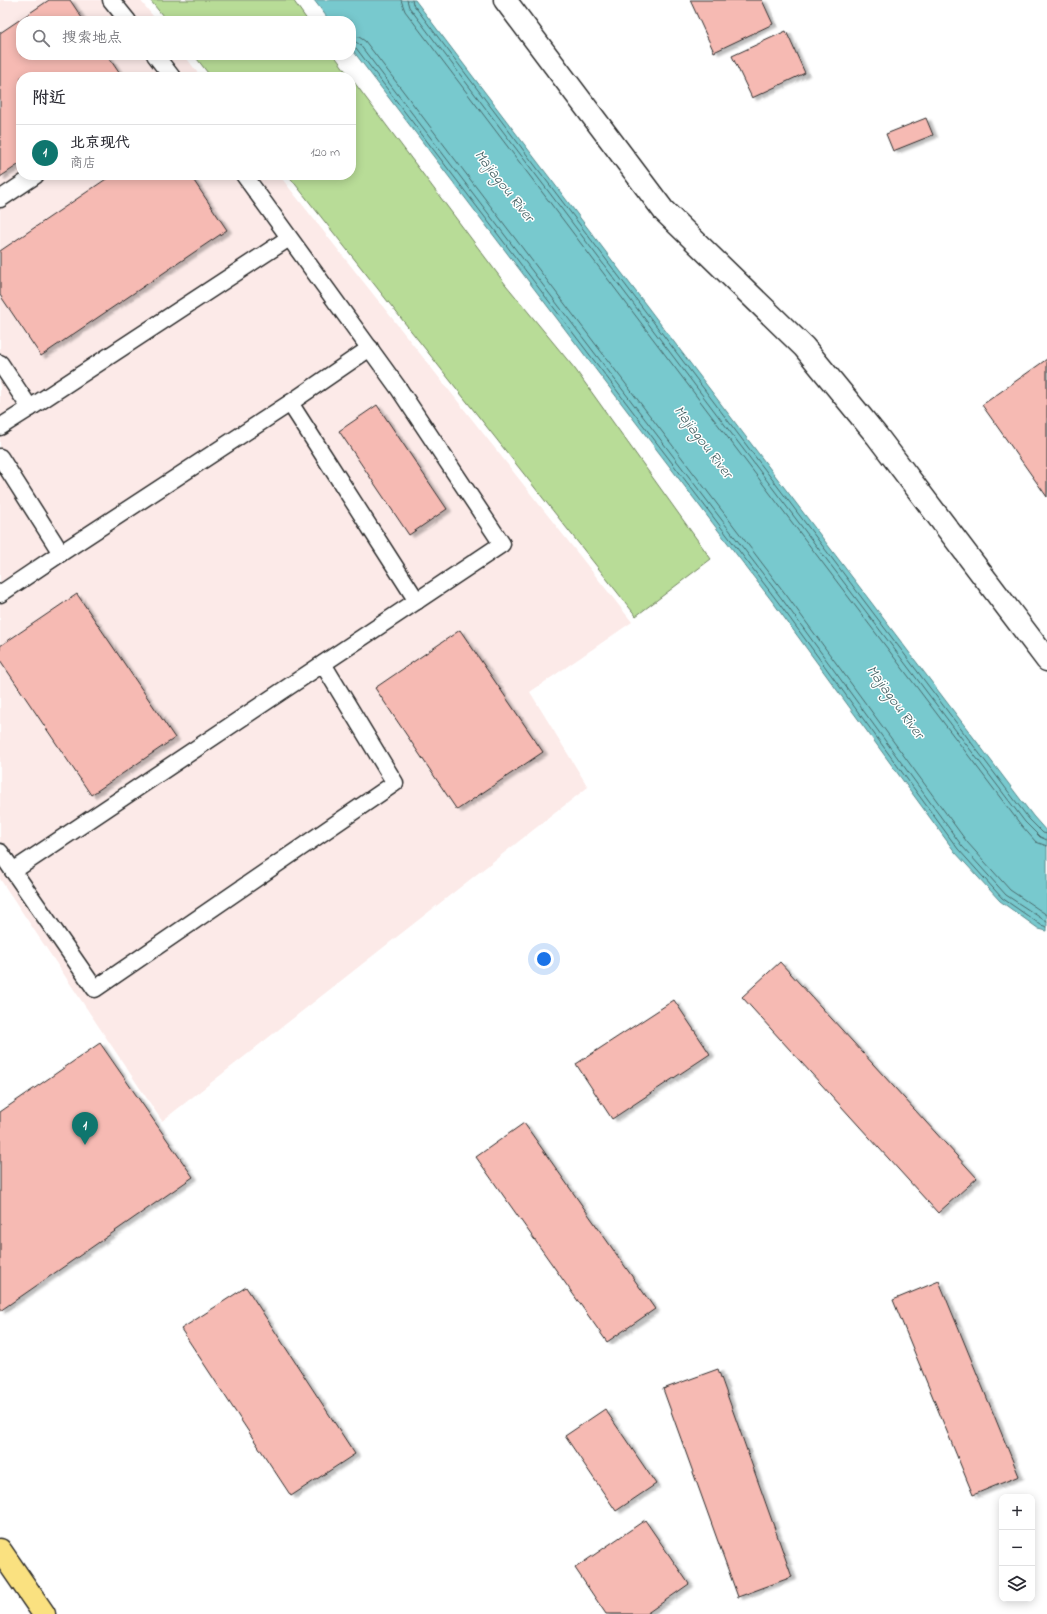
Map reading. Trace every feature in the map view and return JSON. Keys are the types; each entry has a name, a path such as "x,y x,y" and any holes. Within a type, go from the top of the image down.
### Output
{"main road":[{"path":"0,1550 44,1614"}],"street":[{"path":"505,0 664,211 804,347 877,436 1047,660"}],"lane":[{"path":"111,0 124,16"},
{"path":"159,60 168,72"},
{"path":"0,199 28,180"},
{"path":"13,871 502,544 399,389 248,180"},
{"path":"0,427 289,238"},
{"path":"0,594 61,552 290,404 370,348"},
{"path":"0,363 30,408"},
{"path":"290,404 417,601"},
{"path":"0,457 61,552"},
{"path":"0,852 95,989 395,783 323,664"}],"shaded area":[{"path":"0,0 140,0 153,16 16,16 16,60 188,60 197,72 16,72 16,180 283,180 632,622 530,692 588,787 162,1121 0,879"}],"green space":[{"path":"150,0 293,0 304,16 163,16"},
{"path":"198,60 338,60 346,72 207,72"},
{"path":"356,85 506,285 575,369 711,559 636,616 292,180 356,180"}],"water":[{"name":"Majiagou River","path":"314,0 415,0 1033,816 1047,832 1047,931 1039,929 1000,901 955,852 775,605 356,55 356,16 326,16"}],"building":[{"path":"49,0 70,0 81,16 25,16"},
{"path":"690,0 762,0 773,24 714,52"},
{"path":"16,22 16,60 110,60 119,72 16,72 16,166 0,177 0,33"},
{"path":"786,31 805,73 752,98 732,56"},
{"path":"926,118 933,135 893,151 886,134"},
{"path":"105,180 193,180 227,230 41,356 0,295 0,251"},
{"path":"1047,359 1047,497 982,405"},
{"path":"377,405 447,509 409,535 339,431"},
{"path":"77,594 175,738 91,795 0,660 0,646"},
{"path":"460,630 543,752 457,810 375,688"},
{"path":"780,962 977,1178 938,1213 742,997"},
{"path":"674,1000 710,1054 612,1119 576,1064"},
{"path":"100,1043 193,1177 0,1311 0,1112"},
{"path":"524,1123 655,1309 607,1342 476,1157"},
{"path":"939,1281 1019,1476 973,1495 893,1300"},
{"path":"246,1287 355,1454 291,1496 181,1329"},
{"path":"718,1369 792,1577 738,1597 663,1389"},
{"path":"605,1409 656,1484 616,1511 565,1436"},
{"path":"645,1520 689,1584 646,1614 606,1614 575,1568"}],"place":[{"name":"北京现代","path":"85,1145"}]}
